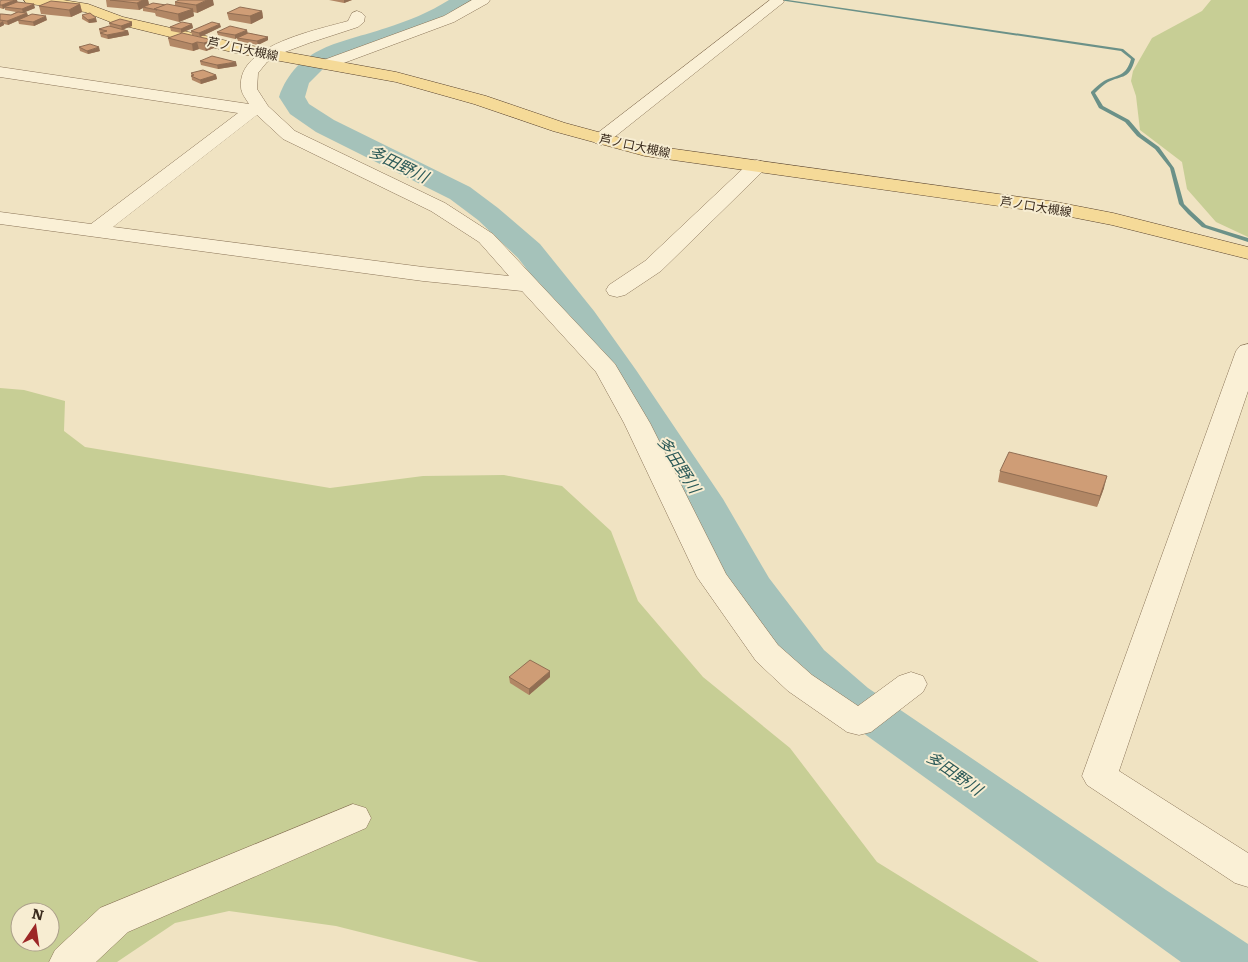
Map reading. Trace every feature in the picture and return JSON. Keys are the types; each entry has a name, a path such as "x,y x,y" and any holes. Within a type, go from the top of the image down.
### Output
{"main road":[{"name":"芦ノ口大槻線","path":"31,0 64,2 88,8 118,20 144,26 268,54 440,88 559,127 646,150 1056,208 1113,219 1248,252"}],"street":[{"path":"326,64 449,19 483,0"},
{"path":"601,139 777,2 764,0"},
{"path":"255,109 248,80 255,65 268,54 297,40 353,24 357,16"},
{"path":"0,72 255,109 289,135 438,207 486,238 606,368 637,423 712,577 767,652 800,683 858,722 910,684"},
{"path":"96,230 255,109"},
{"path":"617,290 653,266 757,166"},
{"path":"0,218 423,274 529,285"},
{"path":"1248,351 1239,408 1100,776 1248,872"},
{"path":"69,962 114,920 353,818"}],"green space":[{"path":"1211,0 1248,0 1248,237 1216,222 1187,189 1182,162 1140,130 1136,96 1131,81 1133,71 1152,38 1202,11"},
{"path":"0,388 24,390 65,401 64,431 85,447 330,488 423,476 504,475 562,486 611,531 638,601 703,677 790,748 877,862 1039,962 479,962 336,926 229,911 175,923 117,962 0,962"}],"building":[{"path":"2,0 15,0 0,5"},
{"path":"110,0 143,0 137,3"},
{"path":"179,0 207,0 196,5 175,2"},
{"path":"51,1 80,4 69,10 39,6"},
{"path":"17,2 34,4 22,9 4,7"},
{"path":"153,3 166,5 154,9 157,10 143,7"},
{"path":"167,4 193,9 178,14 154,9"},
{"path":"240,7 262,11 250,16 227,13"},
{"path":"18,12 27,13 7,21 0,20 0,14 11,15"},
{"path":"90,13 96,18 88,20 82,15"},
{"path":"32,14 46,16 33,22 18,20"},
{"path":"120,19 132,22 121,26 109,23"},
{"path":"182,22 192,24 181,29 170,27"},
{"path":"212,22 220,24 199,33 191,31"},
{"path":"109,26 128,31 107,35 100,33 107,31 99,29"},
{"path":"230,26 247,30 235,35 217,32"},
{"path":"182,33 213,40 192,44 168,38"},
{"path":"248,33 268,37 257,41 237,38"},
{"path":"90,44 99,47 87,51 79,47"},
{"path":"212,56 236,62 217,65 200,61"},
{"path":"203,70 216,75 200,80 191,76 194,75 191,73"},
{"path":"1009,452 1107,476 1100,496 1000,471"},
{"path":"530,660 550,671 529,689 509,677"}],"waterway":[{"name":"多田野川","path":"464,0 421,23 348,47 318,61 306,70 297,82 292,97 299,109 325,126 460,193 488,214 529,251 582,318 618,370 703,499 751,585 807,661 851,700 1146,907 1228,962"},
{"path":"781,0 1122,50 1133,59 1131,65 1127,73 1104,83 1093,93 1101,107 1127,121 1139,135 1157,148 1172,168 1182,204 1204,226 1248,240"}]}
